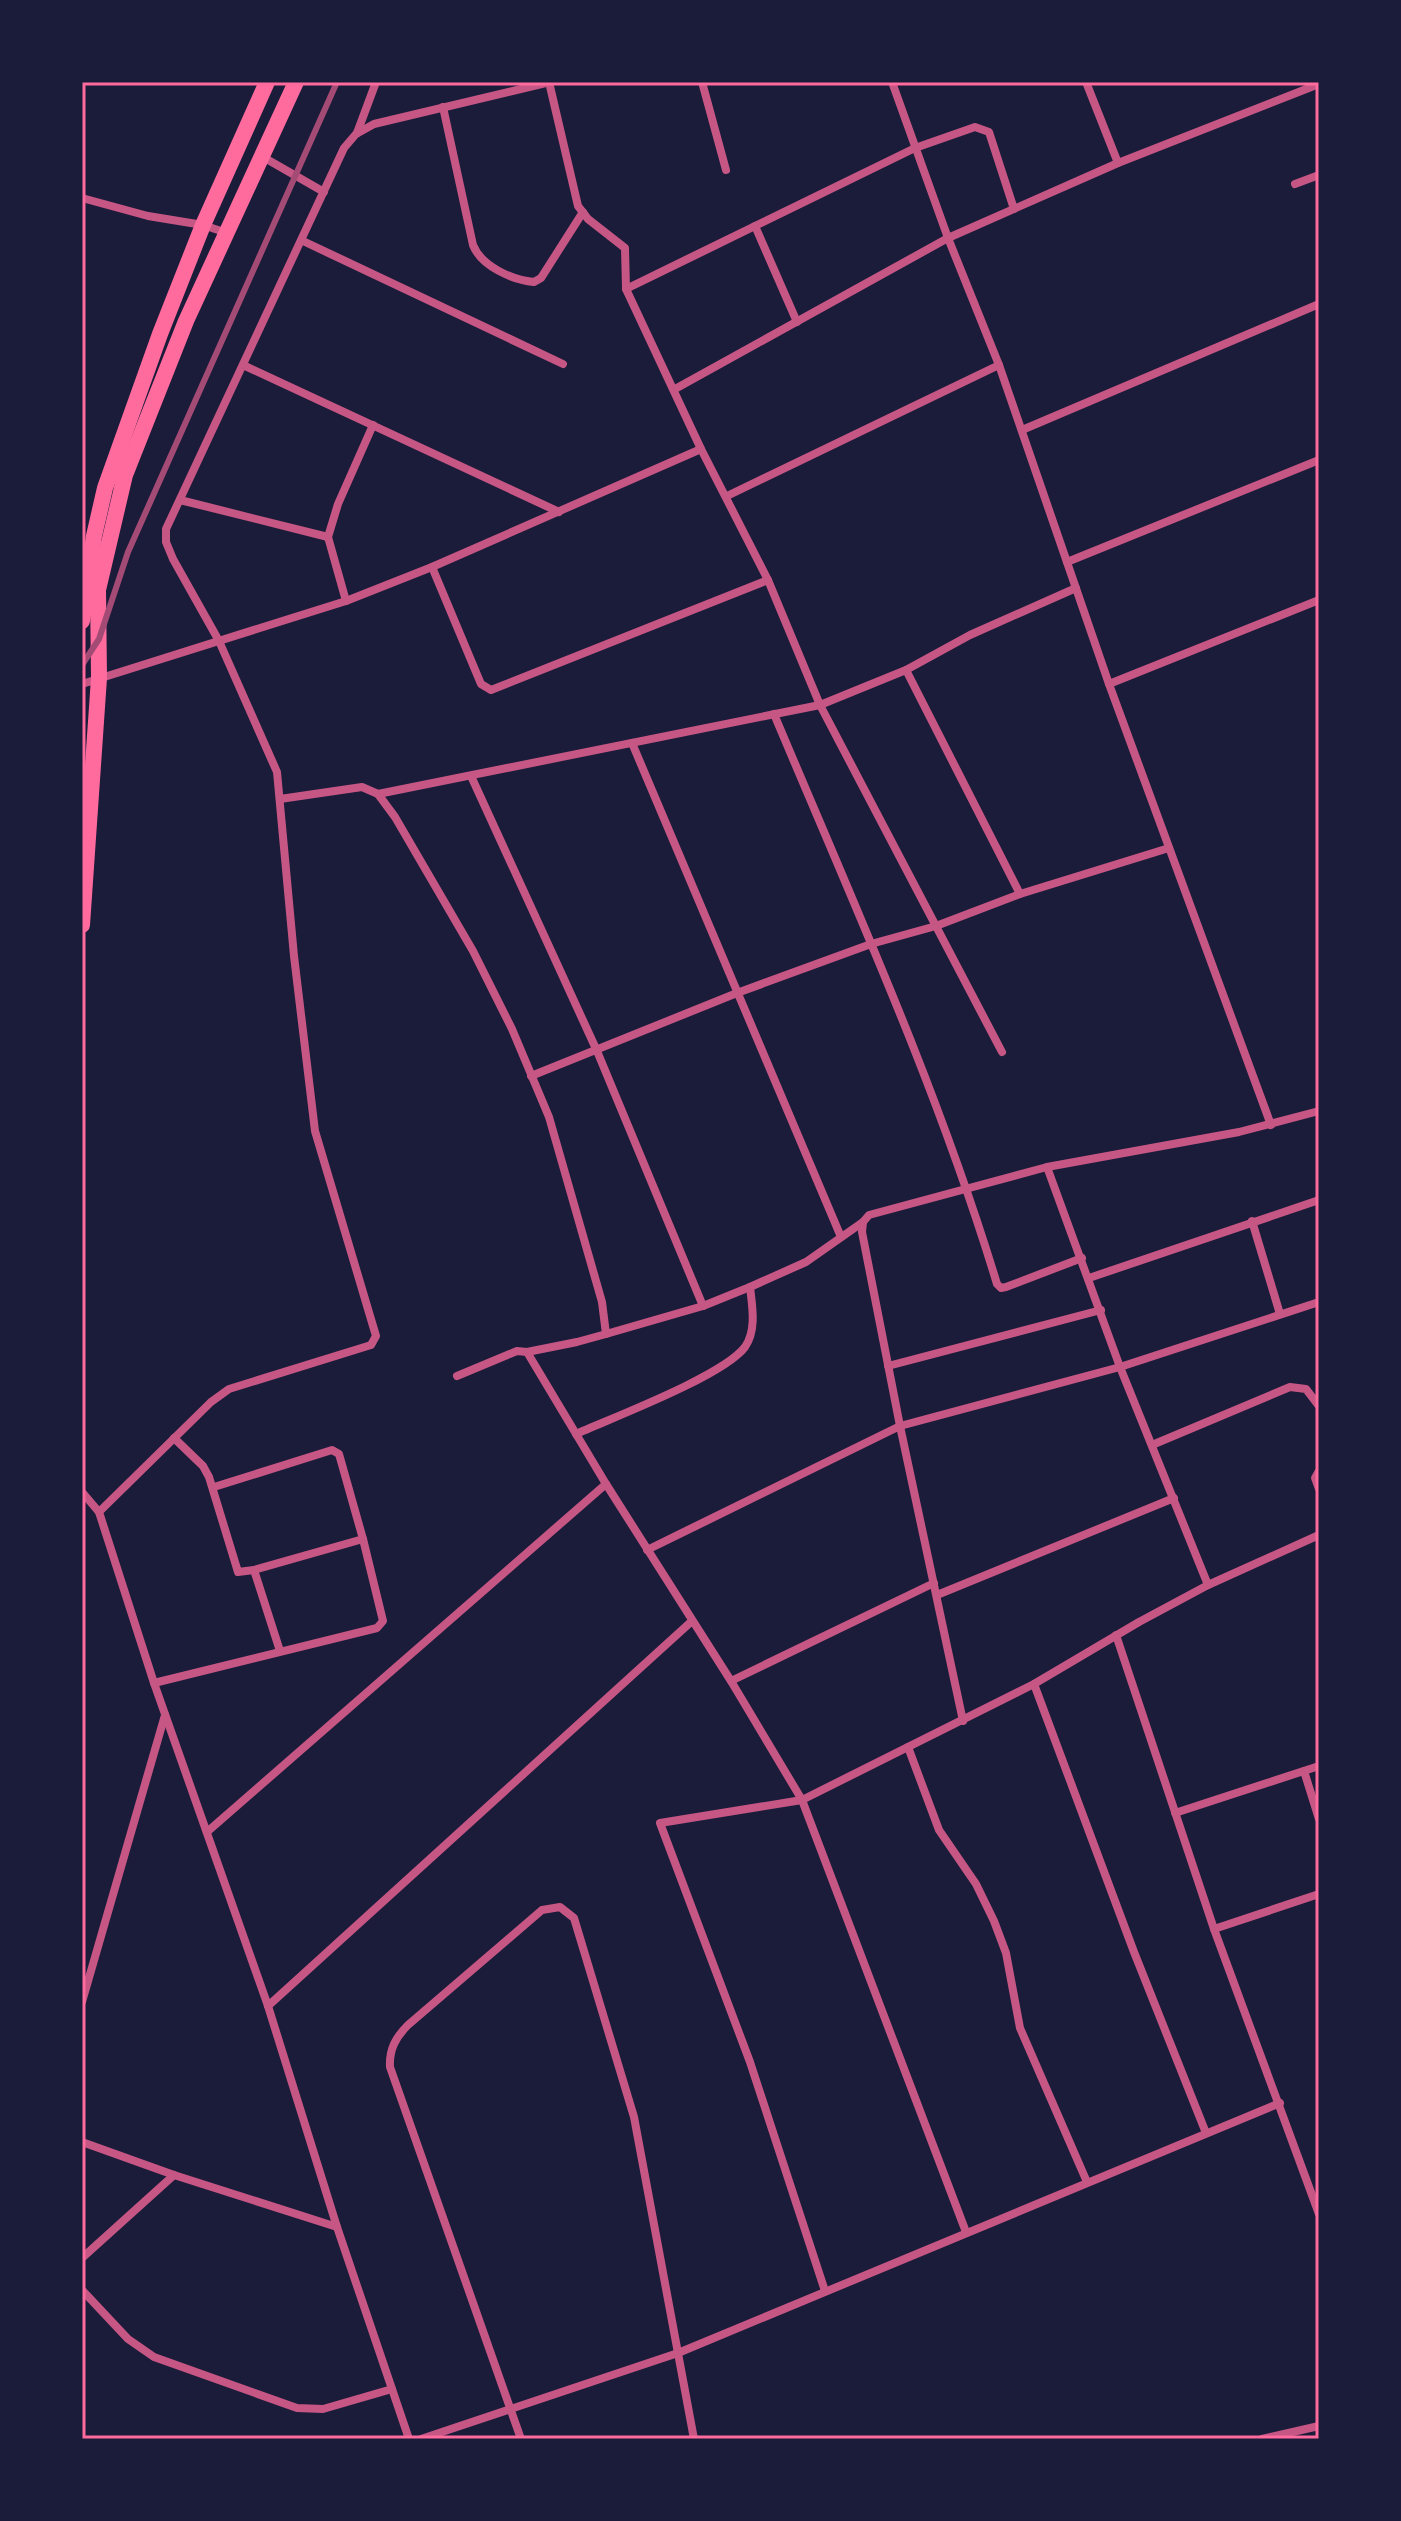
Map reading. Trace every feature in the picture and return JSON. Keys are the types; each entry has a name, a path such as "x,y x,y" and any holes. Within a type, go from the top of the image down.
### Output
{"highway":[{"path":"82,621 94,536 105,488 203,225 267,82"},
{"path":"82,925 99,678 98,590 125,475 186,321 296,82"}],"street":[{"path":"99,1512 211,1402 229,1389 371,1345 376,1339 315,1131 277,772 219,641 173,559 166,542 166,529 344,148 356,134 376,82"},
{"path":"356,134 374,124 550,82 578,206 625,248 626,289 701,449 768,580 820,705 1002,1052"},
{"path":"702,82 726,170"},
{"path":"892,82 948,238 999,365 1109,684 1271,1125"},
{"path":"1086,82 1118,163"},
{"path":"675,389 948,238 1118,163 1319,84"},
{"path":"443,107 473,245 477,255 486,263 534,282 541,278 583,212"},
{"path":"626,289 915,148 975,127 989,132 1014,209"},
{"path":"263,157 324,192"},
{"path":"1295,184 1319,175"},
{"path":"82,198 227,233"},
{"path":"755,226 797,322"},
{"path":"303,241 563,364"},
{"path":"1022,430 1319,304"},
{"path":"243,365 559,512"},
{"path":"727,496 999,365"},
{"path":"346,601 328,537 338,504 373,425"},
{"path":"82,684 346,601 432,567 701,449"},
{"path":"1067,562 1319,460"},
{"path":"180,500 328,537"},
{"path":"432,567 481,684 491,690 768,580"},
{"path":"378,794 820,705 906,670 970,635 1076,588"},
{"path":"1109,684 1319,600"},
{"path":"906,670 1020,894"},
{"path":"774,714 871,944 967,1187 997,1284 1001,1288 1082,1258"},
{"path":"632,743 841,1237"},
{"path":"471,776 597,1051 703,1306"},
{"path":"280,799 362,787 378,794 395,817 473,951 512,1029 549,1117 602,1302 606,1334"},
{"path":"531,1076 737,993 871,944 936,926 1020,894 1169,848"},
{"path":"457,1376 517,1351 527,1352 606,1334 703,1306 806,1262 869,1215 1047,1167 1271,1125 1319,1111"},
{"path":"1047,1167 1120,1367 1208,1585"},
{"path":"1089,1278 1319,1200"},
{"path":"1252,1221 1280,1314"},
{"path":"863,1222 862,1232 900,1426 963,1721"},
{"path":"576,1434 720,1368 746,1345 754,1318 750,1287"},
{"path":"647,1550 900,1426 1120,1367 1319,1302"},
{"path":"888,1366 1101,1310"},
{"path":"527,1352 802,1800 966,2232"},
{"path":"1152,1445 1290,1387 1306,1389 1319,1406"},
{"path":"174,1438 203,1466 214,1487 236,1571 254,1570 363,1539"},
{"path":"154,1683 373,1630 382,1624 363,1539 339,1454 332,1450 214,1487"},
{"path":"1319,1471 1315,1478 1319,1489"},
{"path":"207,1832 606,1484"},
{"path":"82,1492 99,1512 154,1683 268,2006 337,2227 409,2439"},
{"path":"937,1595 1174,1498"},
{"path":"825,2291 750,2062 660,1823 802,1800 1034,1684 1208,1585 1319,1535"},
{"path":"254,1570 280,1651"},
{"path":"731,1681 934,1583"},
{"path":"268,2006 692,1621"},
{"path":"1116,1635 1214,1929 1319,2214"},
{"path":"1034,1684 1134,1952 1206,2133"},
{"path":"82,2002 165,1715"},
{"path":"908,1747 939,1830 976,1884 1000,1936 1022,2034 1087,2182"},
{"path":"1175,1813 1319,1766"},
{"path":"1304,1771 1319,1819"},
{"path":"1214,1929 1319,1894"},
{"path":"521,2439 415,2140 390,2067 390,2057 395,2041 408,2025 542,1910 560,1907 574,1918 626,2085 694,2439"},
{"path":"421,2439 678,2353 1280,2103"},
{"path":"82,2142 337,2227"},
{"path":"82,2258 174,2175"},
{"path":"82,2290 128,2339 154,2357 297,2408 323,2409 392,2389"},
{"path":"1262,2439 1319,2426"}],"railway":[{"path":"82,665 99,639 128,552 337,82"}]}
